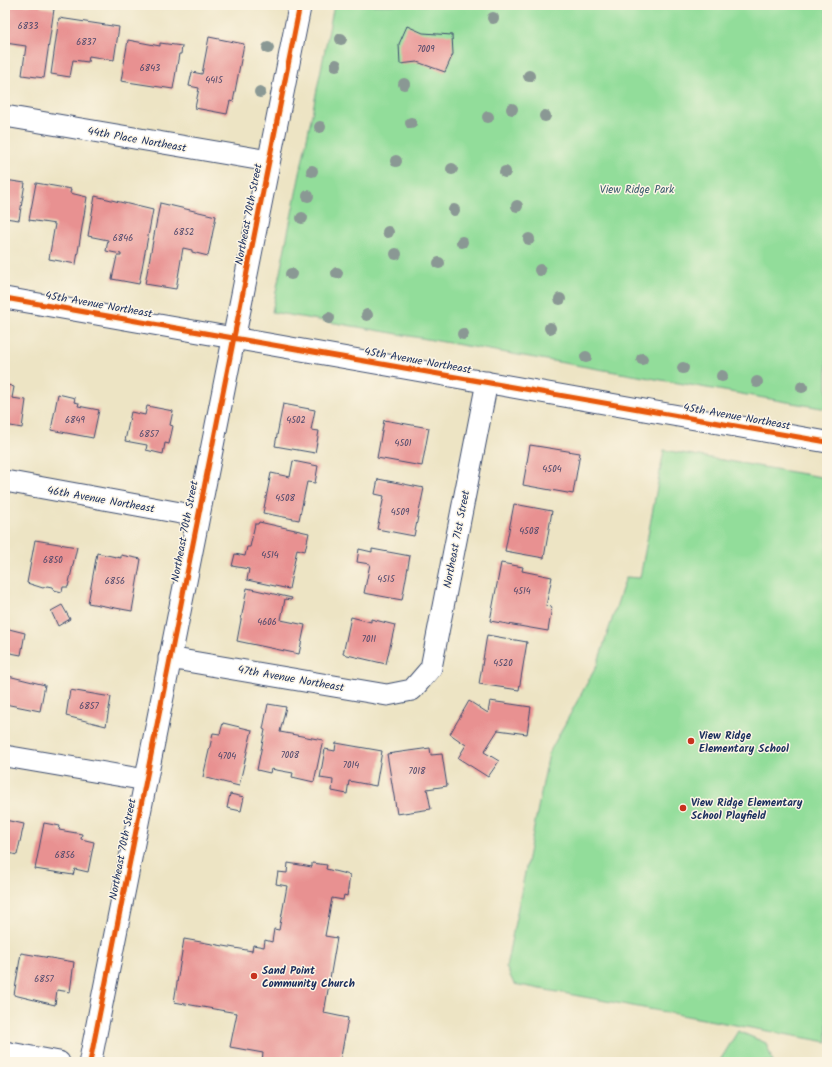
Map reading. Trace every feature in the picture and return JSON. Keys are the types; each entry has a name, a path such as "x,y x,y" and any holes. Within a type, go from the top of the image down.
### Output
{"street":[{"name":"Northeast 70th Street","path":"90,1062 197,516 300,5"},
{"name":"44th Place Northeast","path":"5,116 269,161"},
{"name":"45th Avenue Northeast","path":"5,298 827,442"},
{"name":"Northeast 71st Street","path":"412,690 431,668 486,382"},
{"name":"46th Avenue Northeast","path":"5,481 197,516"},
{"name":"47th Avenue Northeast","path":"169,658 387,695 412,690"},
{"path":"5,756 146,780"},
{"path":"5,1052 59,1062"}],"green space":[{"name":"View Ridge Park","path":"334,5 827,5 827,409 272,312"},
{"name":"View Ridge Elementary School Playfield","path":"664,450 827,478 827,1042 514,984 506,967 549,753 597,665 626,577 640,578"},
{"path":"738,1031 766,1043 773,1062 719,1062"}],"building":[{"path":"5,5 40,5 41,7 54,9 44,78 22,75 26,46 5,43"},
{"path":"59,18 119,27 114,60 89,56 88,62 73,60 70,77 51,74"},
{"path":"407,26 423,33 452,35 453,54 445,72 417,62 400,64 399,44"},
{"path":"209,37 244,44 233,102 230,101 227,114 195,108 199,88 189,86 192,72 202,74"},
{"path":"128,40 160,46 160,43 182,46 181,54 179,54 173,89 121,81"},
{"path":"5,180 25,183 19,220 5,218"},
{"path":"36,183 71,189 70,193 87,197 76,264 49,259 55,224 29,220"},
{"path":"95,196 153,210 139,284 112,279 117,256 121,256 121,254 106,251 108,240 88,236"},
{"path":"160,203 216,216 208,256 183,248 176,289 145,284"},
{"path":"5,384 14,387 12,398 26,400 22,428 5,425"},
{"path":"58,394 75,398 74,402 79,403 78,406 99,410 93,438 51,430"},
{"path":"283,404 315,410 311,430 319,431 315,453 275,446"},
{"path":"147,406 173,411 170,425 173,426 169,444 165,443 163,454 146,450 147,445 125,441 131,412 145,415"},
{"path":"384,420 429,428 422,466 377,458"},
{"path":"530,445 580,453 573,494 523,485"},
{"path":"293,461 318,466 315,483 307,482 299,520 263,513 271,473 290,477"},
{"path":"378,479 424,488 414,536 377,529 384,496 375,494"},
{"path":"514,504 552,511 544,558 505,551"},
{"path":"259,522 309,533 305,551 297,549 289,589 247,580 249,569 232,566 235,554 245,556 247,547 250,547 255,524 258,524"},
{"path":"35,540 77,547 68,587 63,587 62,592 54,590 52,587 47,586 43,588 27,583"},
{"path":"359,549 372,552 372,549 410,556 402,600 364,593 370,564 357,562"},
{"path":"97,553 121,558 121,555 141,559 132,611 88,603"},
{"path":"501,563 523,567 522,571 552,577 546,606 552,607 548,631 490,621"},
{"path":"247,588 292,598 291,600 285,599 281,620 305,625 299,654 237,641"},
{"path":"62,605 70,619 58,626 51,611"},
{"path":"351,617 371,622 371,619 395,625 386,664 343,654"},
{"path":"5,628 25,633 21,655 5,652"},
{"path":"487,635 527,642 519,690 479,684"},
{"path":"8,676 45,685 40,711 5,704 5,685"},
{"path":"70,690 111,697 106,726 66,716"},
{"path":"469,701 488,713 490,701 531,707 527,734 498,730 484,752 499,761 488,777 458,758 466,745 450,734"},
{"path":"268,704 286,707 280,732 323,740 314,782 292,777 293,773 271,769 270,773 257,770 265,730 263,729"},
{"path":"223,723 252,730 239,786 203,777 213,733 220,734"},
{"path":"336,743 382,751 376,786 349,781 347,794 332,791 333,780 320,778 325,749 335,751"},
{"path":"430,748 431,755 442,754 447,786 427,789 431,809 397,814 387,754"},
{"path":"230,794 244,797 241,811 227,808"},
{"path":"5,820 24,824 17,855 5,852"},
{"path":"44,823 60,826 59,830 82,834 81,839 94,842 88,872 75,869 73,875 35,869"},
{"name":"Sand Point Community Church","path":"288,863 312,867 312,863 327,865 326,869 350,875 347,896 344,895 343,900 332,898 325,936 337,938 324,1013 348,1018 340,1062 262,1062 263,1053 230,1047 237,1013 174,1002 184,939 252,951 253,945 264,947 265,940 272,942 274,929 279,930 287,886 276,884 278,872 287,873"},
{"path":"21,953 74,962 70,992 57,990 55,1005 14,995"}],"cycle path":[{"path":"90,1062 300,5"},
{"path":"5,298 827,442"}],"place":[{"name":"View Ridge Elementary School","path":"691,741"},
{"name":"View Ridge Elementary School Playfield","path":"683,808"},
{"name":"Sand Point Community Church","path":"254,976"}]}
